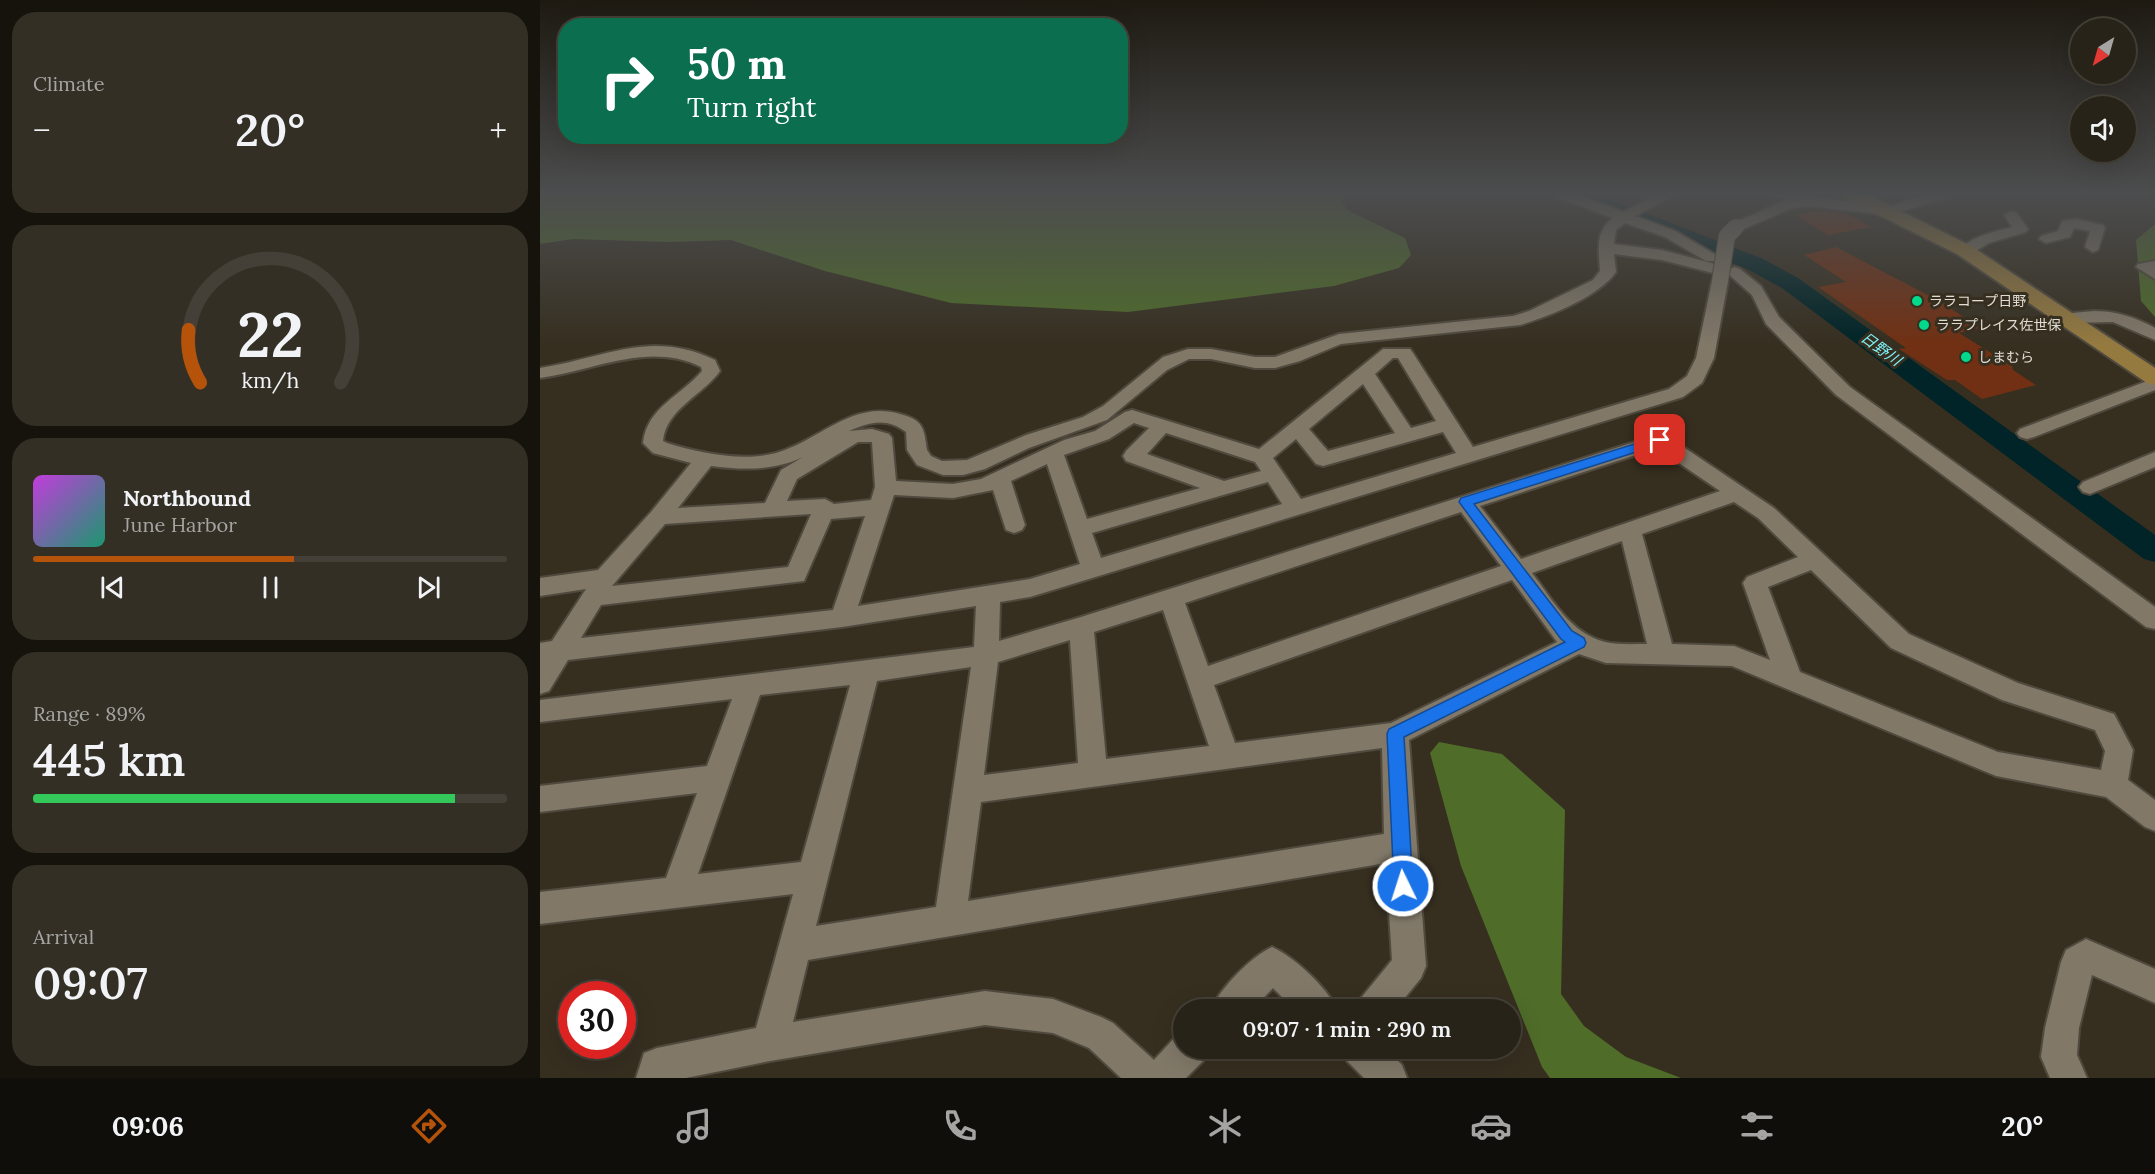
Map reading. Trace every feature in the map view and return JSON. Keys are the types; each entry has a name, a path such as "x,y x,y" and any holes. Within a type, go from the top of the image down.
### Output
{"main road":[{"path":"1955,245 2155,378"}],"street":[{"path":"1686,245 1722,270 1754,288 1762,298 1764,308 1772,320 1843,391 1996,506 2155,620"},
{"path":"550,652 842,618 988,597 1030,588 1676,393 1695,379 1705,358 1726,245"},
{"path":"1966,251 1975,245"},
{"path":"2053,245 2062,254"},
{"path":"540,373 569,370 651,349 674,349 697,356 709,364 711,371 706,379 665,414 655,426 653,443 660,448 729,461 774,462 792,455 846,425 878,416 893,417 913,428 917,435 916,449 922,458 932,465 948,469 964,468 1023,443 1088,422 1108,412 1166,363 1179,356 1200,352 1223,354 1265,363 1284,361 1318,344 1338,339 1482,326 1535,315 1599,283 1608,272 1606,248 1662,255 1722,270"},
{"path":"2155,266 2144,267 2155,274"},
{"path":"2067,318 2108,315 2129,320 2155,334"},
{"path":"1080,529 1222,489 1267,465 1298,428 1389,354 1404,353 1468,456"},
{"path":"1365,373 1406,435"},
{"path":"2027,433 2155,384"},
{"path":"823,512 883,497 953,491 986,485 1071,444 1102,435 1132,416 1267,465 1296,508"},
{"path":"1298,428 1323,459 1448,424"},
{"path":"1162,426 1133,456 1222,489"},
{"path":"773,510 788,474 854,436 872,435 882,438 883,497 842,618"},
{"path":"540,711 866,672 986,655 1081,627 1660,440 1766,513 1900,641 2011,692 2104,722 2119,750 2113,785"},
{"path":"1053,452 1094,569"},
{"path":"540,683 550,652 599,588 706,458"},
{"path":"2090,487 2155,459"},
{"path":"1000,478 1007,521"},
{"path":"1201,679 1514,569 1737,494"},
{"path":"1465,502 1566,635 1578,643 1606,653 1734,656 1996,764 2113,785 2155,817"},
{"path":"540,587 599,588 796,575 825,506 659,517"},
{"path":"1630,530 1662,655"},
{"path":"1790,679 1755,583 1815,559"},
{"path":"950,920 986,655 988,597"},
{"path":"1171,598 1226,756"},
{"path":"1081,627 1093,775"},
{"path":"969,790 1395,734 1578,643"},
{"path":"770,1043 866,672"},
{"path":"676,892 750,686"},
{"path":"1382,999 1409,966 1395,734"},
{"path":"540,799 717,777"},
{"path":"795,946 1400,846"},
{"path":"540,908 813,876"},
{"path":"2069,1078 2059,1057 2062,1028 2078,962 2086,956 2155,986"},
{"path":"1239,999 1272,964 1309,999"},
{"path":"654,1078 657,1066 770,1043 985,1008 1053,1016 1101,1035 1148,1078"},
{"path":"1161,1078 1179,1059"},
{"path":"1371,1059 1389,1078"}],"green space":[{"path":"747,245 1408,245 1411,255 1399,268 1334,286 1128,312 951,303 825,271"},
{"path":"2136,245 2155,245 2155,317 2141,301"},
{"path":"1439,742 1502,754 1565,810 1561,994 1584,1026 1626,1057 1681,1078 1550,1078 1542,1067 1521,1015 1521,999 1515,999 1461,866 1430,753"}],"building":[{"name":"ララプレイス佐世保","path":"1836,247 1941,302 1980,328 1959,333 2012,366 2013,370 2036,385 1982,399 1955,380 1947,380 1899,349 1906,348 1818,287 1846,282 1804,255"}],"waterway":[{"name":"日野川","path":"1708,245 1755,264 1790,283 2155,551"}],"place":[{"name":"ララコープ日野","path":"1917,301"},
{"name":"ララプレイス佐世保","path":"1924,325"},
{"name":"しまむら","path":"1966,357"}],"route":[{"path":"1403,886 1395,734 1578,643 1566,635 1465,502 1660,440"}]}
